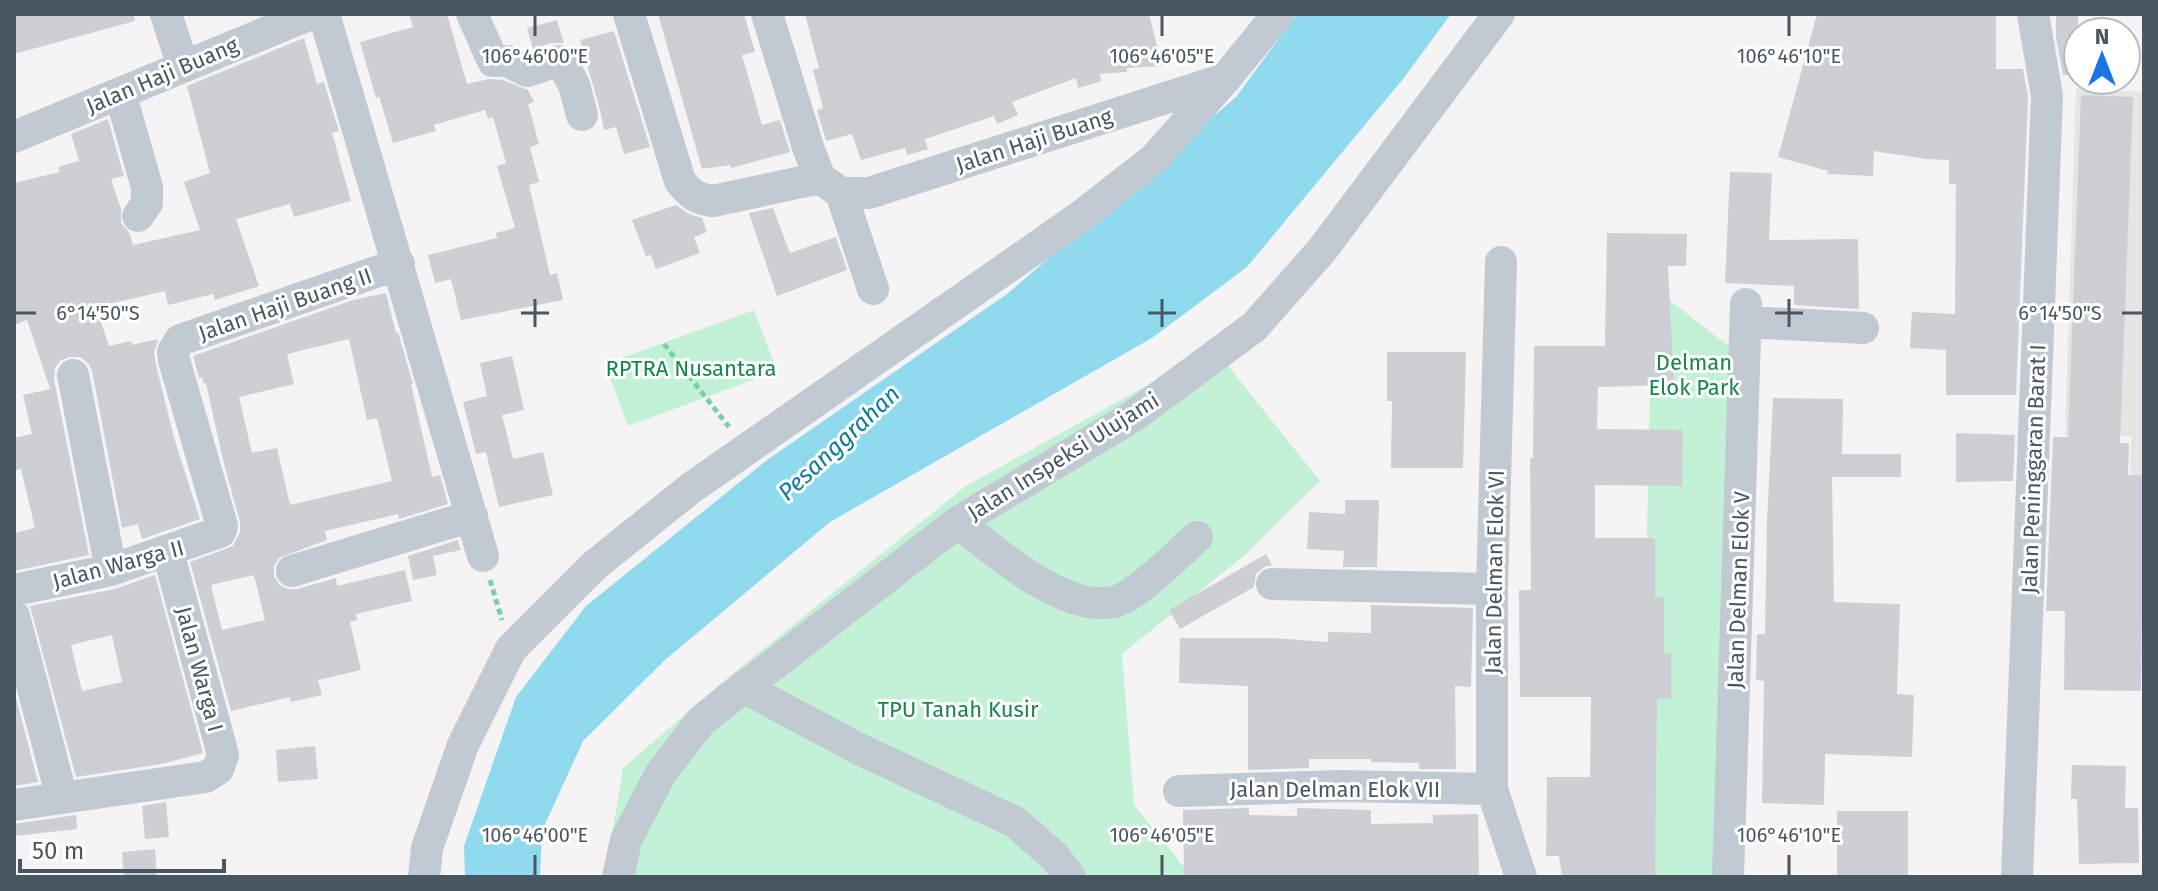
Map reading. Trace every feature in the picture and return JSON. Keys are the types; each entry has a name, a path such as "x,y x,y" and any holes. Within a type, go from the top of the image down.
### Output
{"street":[{"path":"166,14 183,66"},
{"name":"Jalan Haji Buang","path":"14,137 311,14"},
{"name":"Jalan Haji Buang II","path":"324,14 483,556"},
{"path":"472,14 493,61 507,61 527,71 562,62 574,85 582,115"},
{"name":"Jalan Haji Buang","path":"629,14 680,181 697,199 713,201 830,186 869,193 1225,79"},
{"path":"767,14 809,150 830,186 873,289"},
{"path":"424,877 427,848 463,745 511,649 595,565 691,488 1077,219 1154,159 1278,14"},
{"name":"Jalan Inspeksi Ulujami","path":"618,877 626,840 661,773 702,720 958,522 1132,417 1254,327 1322,250 1499,14"},
{"name":"Jalan Peninggaran Barat I","path":"2017,877 2047,96 2033,14"},
{"path":"120,93 147,187 147,203 138,216"},
{"name":"Jalan Delman Elok VI","path":"1501,262 1492,589 1492,789 1521,877"},
{"name":"Jalan Haji Buang II","path":"220,532 222,526 174,360 176,345 180,340 399,264"},
{"name":"Jalan Delman Elok V","path":"1728,877 1746,313 1863,328"},
{"path":"73,375 111,570"},
{"path":"292,571 472,516"},
{"path":"958,522 1007,563 1078,601 1095,603 1115,602 1133,592 1197,537"},
{"name":"Jalan Warga II","path":"14,590 111,570 220,532"},
{"name":"Jalan Warga I","path":"14,805 206,777 218,769 223,755 168,552"},
{"path":"1272,584 1492,589"},
{"path":"14,616 62,798"},
{"path":"743,687 859,749 1015,822 1055,857 1070,877"},
{"name":"Jalan Delman Elok VII","path":"1179,791 1341,786 1492,789"}],"path":[{"path":"664,344 725,422"},
{"path":"483,556 511,649"}],"shaded area":[{"path":"2144,92 2144,522 2130,522 2131,436 2065,435 2076,96 2142,96"}],"green space":[{"name":"Delman Elok Park","path":"1652,287 1738,353 1725,877 1640,877"},
{"name":"RPTRA Nusantara","path":"754,310 777,371 628,426 605,364"},
{"name":"TPU Tanah Kusir","path":"1214,348 1320,481 1246,554 1122,654 1134,805 1192,877 605,877 623,768 726,679 966,486"}],"water":[{"name":"Pesanggrahan","path":"1297,14 1451,14 1403,79 1247,267 1152,338 830,522 665,660 583,741 542,831 540,877 465,877 464,846 516,697 586,606 767,460 1007,294 1236,97"}],"building":[{"path":"14,14 134,14 135,21 14,54"},
{"path":"409,14 447,14 467,84 489,79 503,80 528,90 534,102 528,104 539,144 530,147 539,182 529,185 550,275 557,273 563,300 461,320 451,279 435,283 428,255 497,238 496,233 515,228 497,166 506,163 493,117 488,119 485,110 434,125 436,131 393,143 360,42 413,27"},
{"path":"658,14 744,14 755,52 742,55 762,125 780,120 790,152 731,168 730,165 702,169"},
{"path":"805,14 1149,14 1162,66 1127,68 1127,72 1099,74 1102,81 1078,88 1076,78 1012,102 1018,115 997,124 994,116 925,139 928,149 907,155 905,148 861,160 852,134 826,141 817,110 823,108 813,70 819,68"},
{"path":"1817,14 1996,14 1996,69 2023,69 2028,97 2016,395 1946,395 1946,350 1910,348 1912,312 1955,314 1956,184 1949,184 1949,160 1874,151 1873,176 1827,174 1828,171 1778,157"},
{"path":"2056,14 2078,14 2062,16 2062,70 2056,38"},
{"path":"557,20 564,43 551,43 533,49 527,28"},
{"path":"614,31 650,147 624,154 616,127 604,130 580,40"},
{"path":"304,38 317,84 324,82 339,131 332,133 351,201 294,217 290,204 236,219 259,286 215,300 213,294 168,305 165,291 96,307 109,346 158,339 154,353 156,365 175,441 200,519 142,539 138,524 122,528 92,371 80,357 69,357 60,361 55,368 54,379 89,555 14,571 14,533 35,528 21,469 14,471 14,438 32,434 23,395 50,389 27,320 14,325 14,183 60,172 58,167 79,161 71,134 108,119 124,176 111,179 121,209 121,223 129,232 133,245 200,230 184,182 210,173 187,86"},
{"path":"2081,96 2133,97 2120,443 2129,443 2128,475 2144,475 2141,691 2064,690 2065,611 2046,611 2053,437 2068,437"},
{"path":"1730,172 1772,173 1769,240 1858,239 1859,309 1794,305 1794,286 1725,283"},
{"path":"676,205 702,218 707,232 694,237 700,253 656,269 651,255 646,256 632,220"},
{"path":"773,208 790,253 836,237 847,270 777,296 749,213"},
{"path":"1607,233 1687,234 1686,266 1668,266 1674,385 1598,387 1597,429 1683,430 1682,486 1595,485 1595,538 1655,538 1655,597 1664,597 1664,653 1671,653 1671,699 1657,699 1655,877 1562,877 1559,856 1546,856 1547,777 1590,777 1591,697 1520,697 1519,590 1531,590 1530,458 1533,458 1534,346 1605,346"},
{"path":"386,293 413,384 432,477 440,475 448,504 399,519 398,514 325,531 327,540 279,558 274,566 274,576 287,589 336,578 337,586 405,570 412,601 356,614 357,620 350,622 361,670 318,680 322,695 291,702 290,697 231,711 190,562 233,546 240,532 240,522 206,383 202,377 199,378 193,356 353,300","holes":["349,339 367,420 377,418 392,481 290,505 277,448 252,453 239,397 294,384 287,354","254,575 265,620 222,630 211,585"]},
{"path":"1387,352 1466,352 1463,468 1391,468 1392,401 1387,401"},
{"path":"512,356 524,410 502,415 513,459 543,452 553,495 499,507 486,452 476,454 463,402 487,396 480,363"},
{"path":"1773,398 1843,399 1842,454 1901,454 1901,477 1832,477 1834,602 1900,604 1897,694 1914,695 1912,757 1825,754 1824,805 1762,803 1764,681 1756,680 1757,634 1765,634"},
{"path":"1956,433 2015,435 2013,481 1956,482"},
{"path":"1345,500 1379,500 1377,567 1343,567 1344,551 1307,549 1309,512 1345,514"},
{"path":"458,540 461,550 433,556 437,575 413,580 408,556"},
{"path":"1266,554 1272,565 1256,574 1254,587 1180,629 1169,610"},
{"path":"155,575 203,753 162,764 76,777 30,606 115,589","holes":["112,635 122,682 82,691 71,645"]},
{"path":"1371,605 1473,608 1471,687 1455,686 1456,769 1419,769 1419,763 1371,762 1371,759 1309,759 1309,768 1248,770 1248,686 1179,683 1180,638 1272,638 1328,642 1328,632 1371,633"},
{"path":"14,690 38,782 14,786"},
{"path":"315,746 318,779 278,782 276,750"},
{"path":"2072,765 2126,766 2125,808 2138,808 2139,863 2079,864 2077,799 2071,799"},
{"path":"166,802 169,837 145,839 142,806"},
{"path":"1249,808 1249,815 1297,816 1297,808 1371,810 1371,824 1433,823 1433,815 1478,814 1479,877 1184,875 1183,810"},
{"path":"1837,811 1908,811 1908,877 1837,877"},
{"path":"76,815 77,829 14,836 14,824"},
{"path":"155,849 157,877 124,877 122,852"}]}
